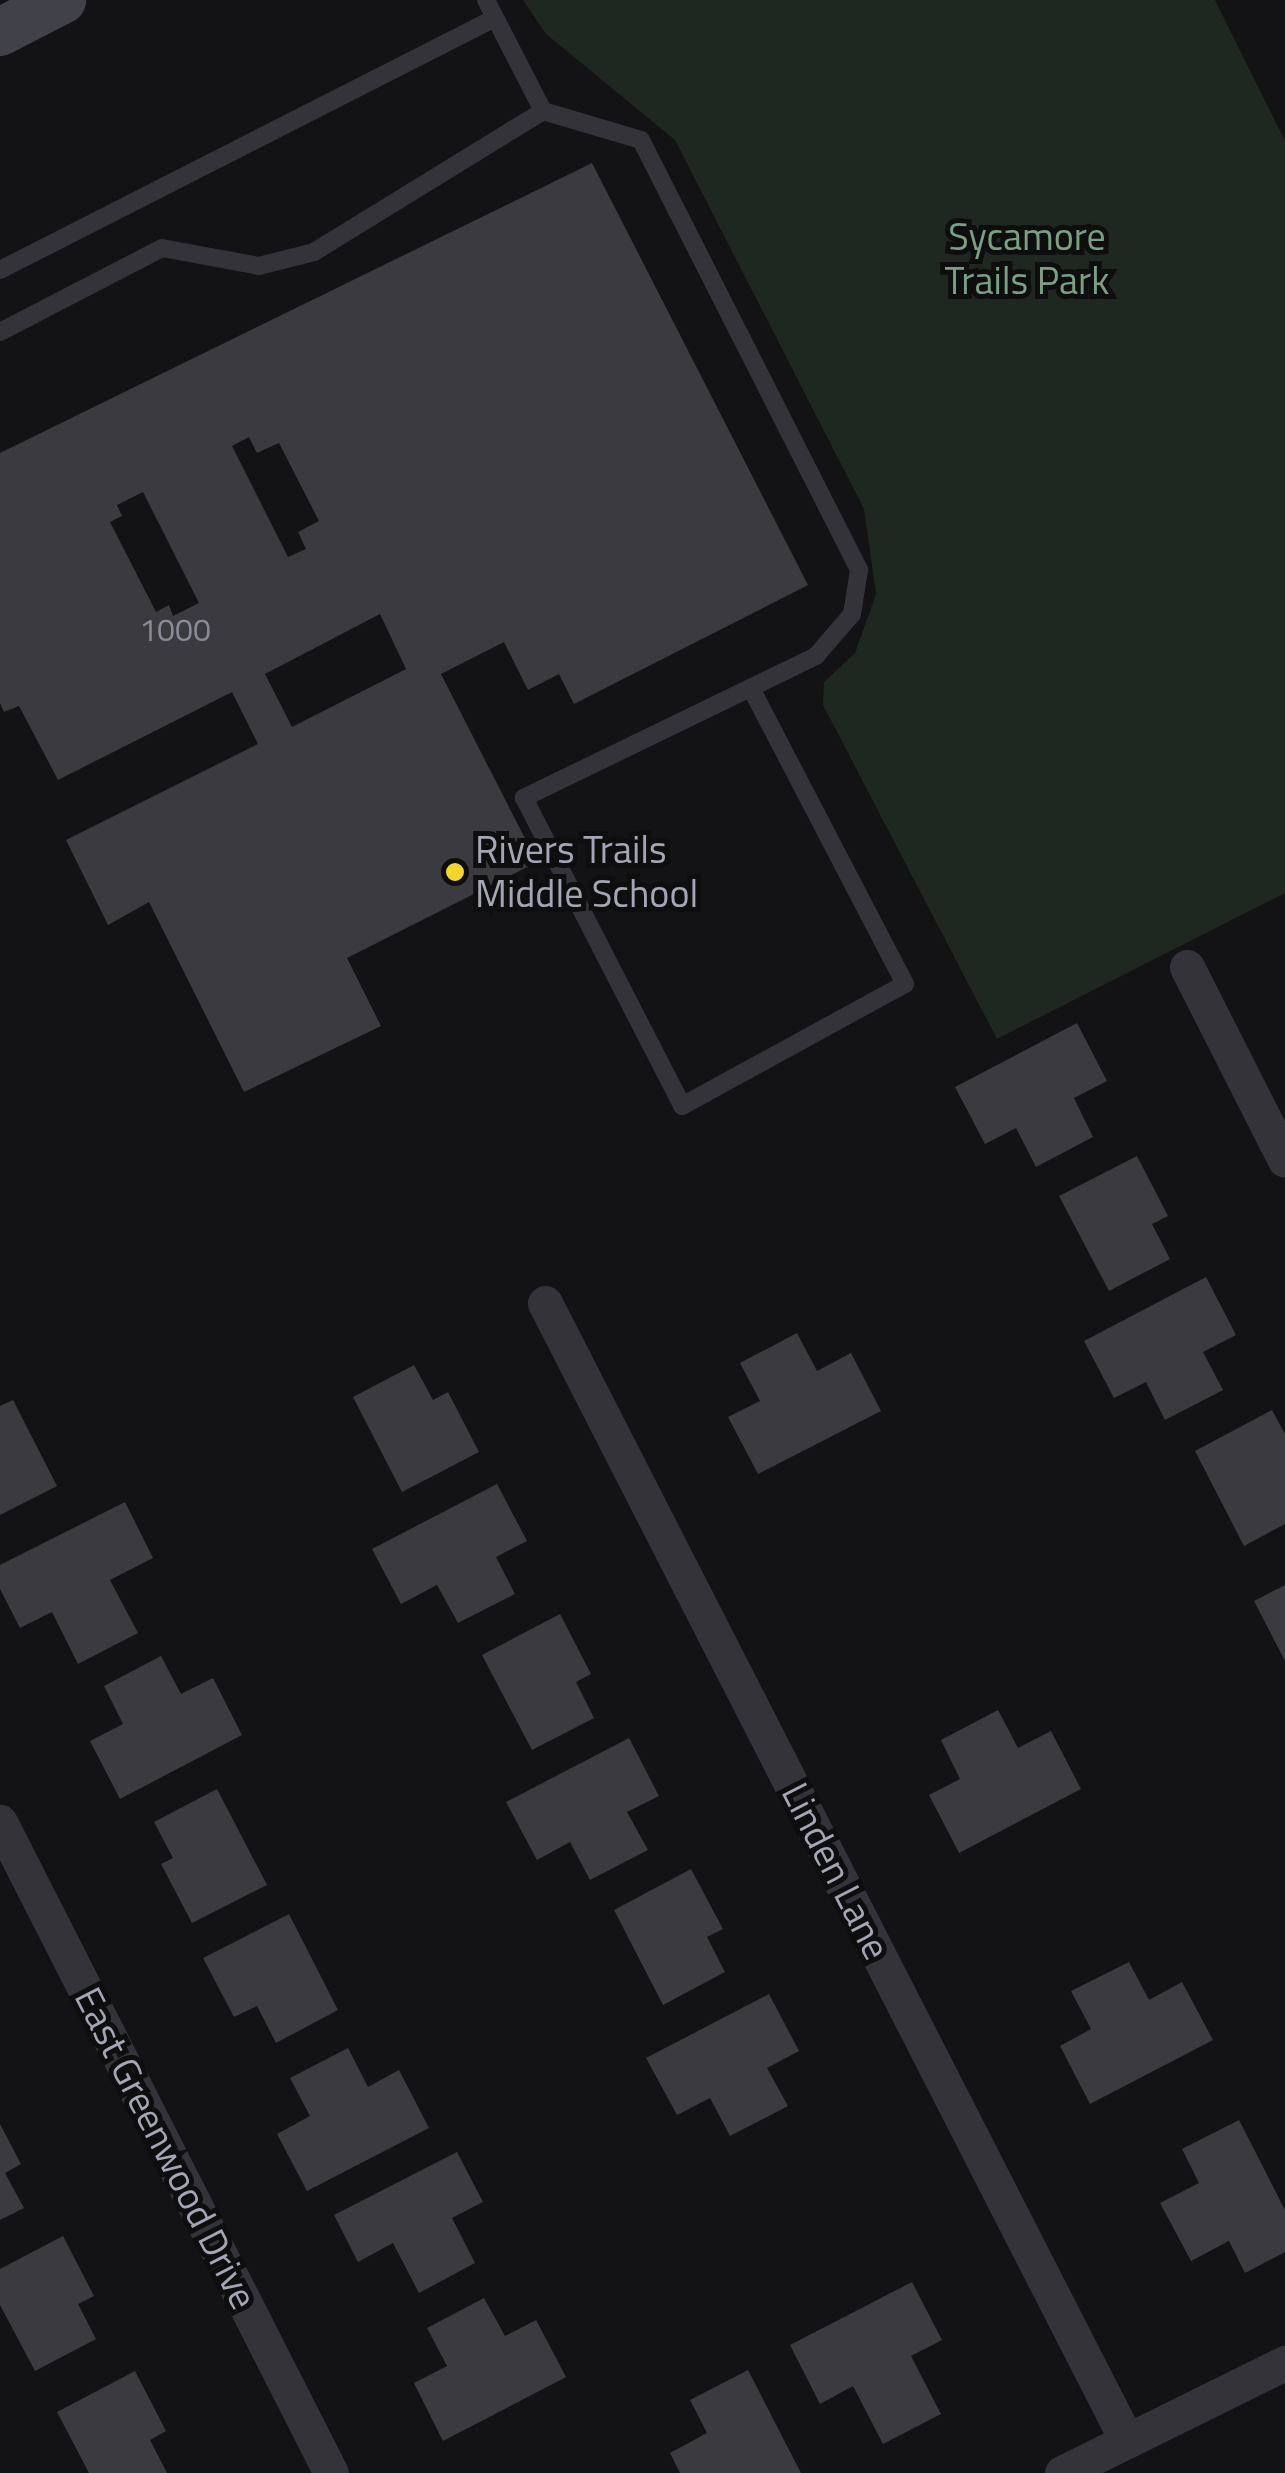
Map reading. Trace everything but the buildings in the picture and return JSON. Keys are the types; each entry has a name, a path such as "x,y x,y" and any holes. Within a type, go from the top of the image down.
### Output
{"main road":[{"path":"0,32 62,0"}],"street":[{"path":"1186,966 1285,1160"},
{"name":"Linden Lane","path":"546,1303 1126,2439"},
{"name":"East Greenwood Drive","path":"0,1822 332,2473"},
{"path":"1062,2473 1285,2363"}],"lane":[{"path":"486,0 542,111 641,140 859,570 852,614 816,656 524,798 682,1106 905,984 751,688"},
{"path":"0,270 495,18"},
{"path":"0,332 162,248 259,266 314,252 542,111"}],"green space":[{"name":"Sycamore Trails Park","path":"523,0 1215,0 1285,141 1285,893 997,1039 823,705 824,682 855,653 876,594 864,509 675,140 546,34"}],"place":[{"name":"Rivers Trails Middle School","path":"455,872"}]}
